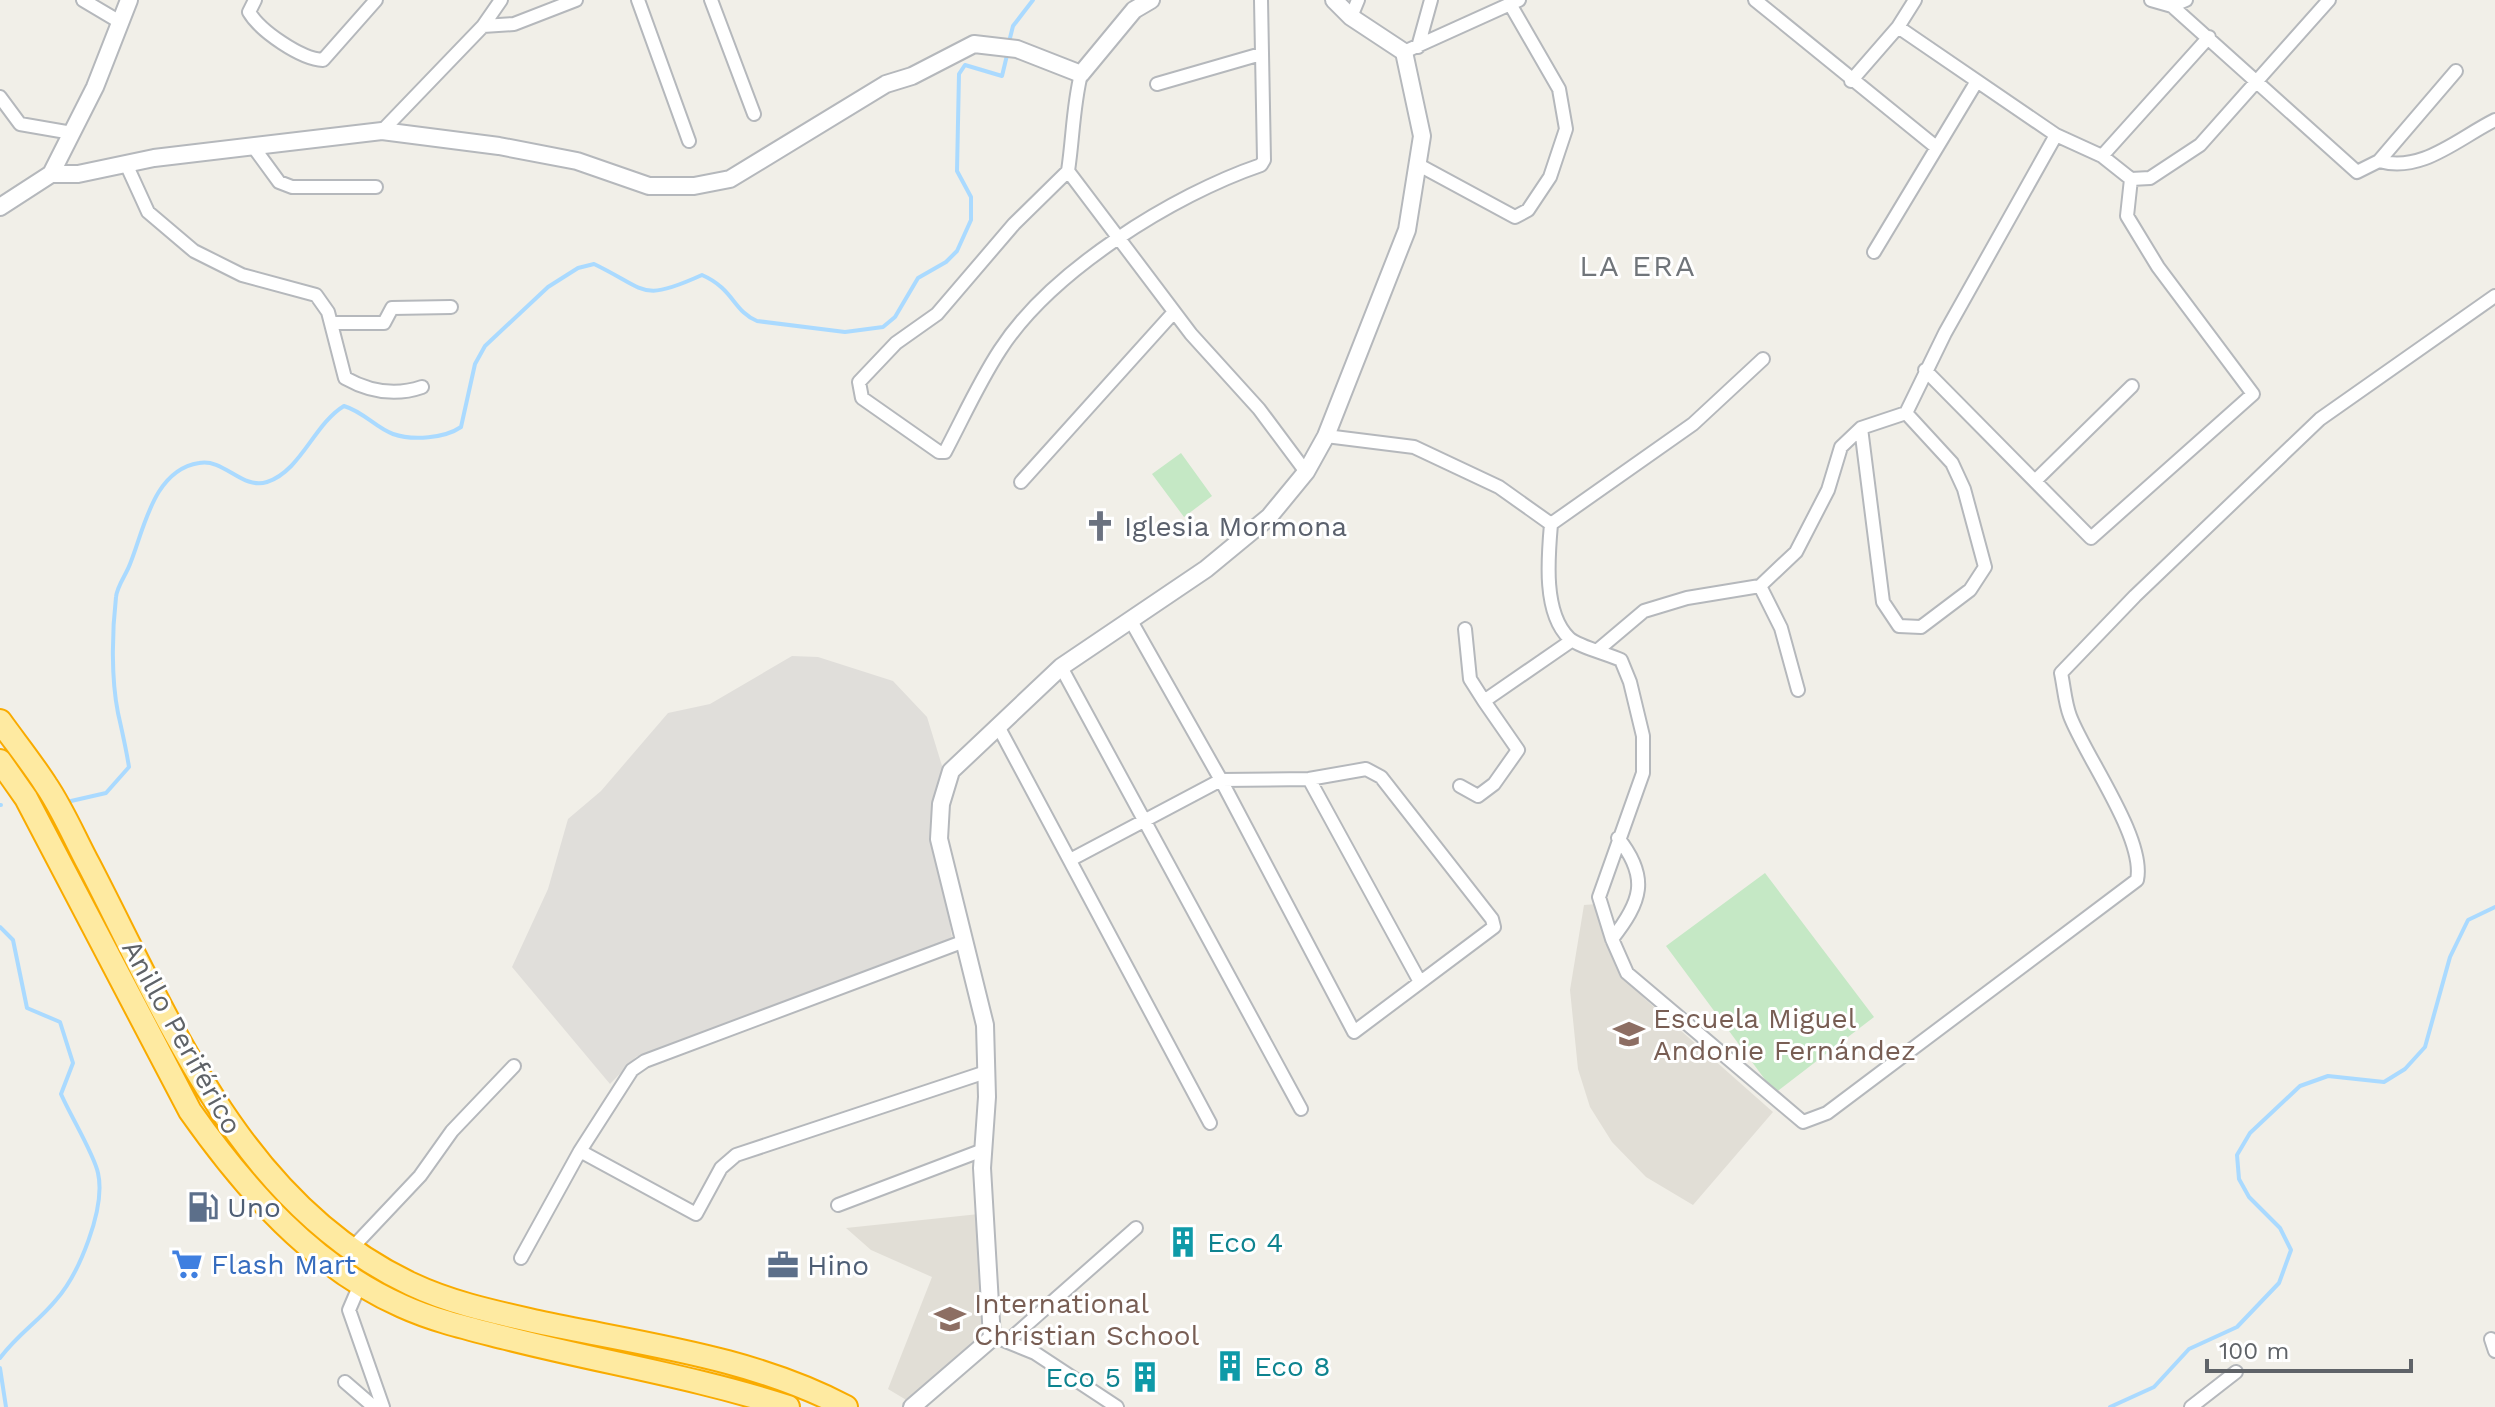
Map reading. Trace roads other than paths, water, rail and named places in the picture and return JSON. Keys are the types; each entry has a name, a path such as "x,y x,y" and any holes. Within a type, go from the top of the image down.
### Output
{"highway":[{"name":"Anillo Periférico","path":"0,721 47,785 208,1094 242,1144 290,1196 352,1248 410,1283 472,1307 742,1366 802,1386 846,1407"},
{"name":"Anillo Periférico","path":"0,761 26,798 190,1111 216,1148 273,1213 332,1265 399,1305 437,1320 554,1350 736,1390 788,1407"}],"street":[{"path":"83,0 120,22"},
{"path":"51,174 95,87 129,0"},
{"path":"255,0 249,12 259,24 312,59 323,60 376,0"},
{"path":"382,131 483,26 501,0"},
{"path":"483,26 514,24 576,0"},
{"path":"638,0 689,141"},
{"path":"711,0 754,114"},
{"path":"1151,0 1134,10 1081,74 1074,104 1068,171 1014,224 937,314 896,343 859,382 862,398 928,445 945,452 1001,348 1083,264 1192,192 1261,165 1264,160 1261,0"},
{"path":"1334,0 1351,17 1411,49"},
{"path":"1351,17 1358,0"},
{"path":"1000,1340 983,1150 985,1025 978,987 962,942 939,839 941,804 951,771 1061,667 1206,569 1258,526 1294,490 1306,472 1326,436 1407,230 1422,136 1411,49 1431,0"},
{"path":"1755,0 1936,147"},
{"path":"1851,81 1898,27 1915,0"},
{"path":"2151,0 2172,6 2357,172 2379,161 2456,71"},
{"path":"2172,6 2186,0"},
{"path":"1898,27 2056,135 2102,156 2131,179 2150,178 2200,145 2329,0"},
{"path":"1411,49 1514,2 1559,89 1566,129 1550,177 1528,210 1515,217 1417,164"},
{"path":"2102,156 2209,37"},
{"path":"0,207 51,174 127,166 154,158 252,145 382,131 515,149 577,161 649,186 694,186 730,179 886,84 912,76 961,48 999,45 1081,74"},
{"path":"1157,84 1261,54"},
{"path":"1874,252 1977,81"},
{"path":"0,97 20,124 72,133"},
{"path":"2379,161 2399,166 2414,164 2495,120"},
{"path":"1599,649 1644,611 1687,598 1760,586 1796,552 1828,490 1841,447 1861,428 1906,413 1925,370 2056,135"},
{"path":"252,145 279,182 292,187 376,187"},
{"path":"127,166 148,212 194,251 242,275 316,295 328,312 345,378 359,386 399,395 422,387"},
{"path":"1068,171 1174,312 1259,409 1306,472"},
{"path":"1925,370 2091,538 2253,394 2158,267 2127,216 2131,179"},
{"path":"1551,524 1548,562 1556,620 1571,641 1599,649 1621,660 1630,682 1643,736 1643,773 1599,897 1612,939 1627,973 1803,1122 1827,1113 2137,880 2140,865 2110,794 2070,715 2061,673 2135,596 2320,419 2495,296"},
{"path":"331,323 384,323 392,308 451,307"},
{"path":"1021,482 1174,312"},
{"path":"1551,524 1693,424 1763,359"},
{"path":"2035,481 2132,386"},
{"path":"1861,428 1883,602 1899,626 1921,627 1970,590 1985,567 1964,489 1952,463 1906,413"},
{"path":"1326,436 1414,447 1499,487 1551,524"},
{"path":"1760,586 1781,628 1798,690"},
{"path":"1070,860 1221,780 1309,779 1366,769 1381,777 1492,919 1494,927 1354,1032 1221,780 1131,621"},
{"path":"1460,786 1478,796 1494,784 1518,750 1470,679 1465,629"},
{"path":"1484,701 1571,641"},
{"path":"1061,667 1301,1109"},
{"path":"999,728 1210,1123"},
{"path":"1309,779 1420,982"},
{"path":"1612,939 1637,903 1635,859 1618,838"},
{"path":"521,1258 622,1081 645,1061 962,942"},
{"path":"352,1248 420,1176 452,1131 514,1066"},
{"path":"580,1151 696,1214 721,1168 736,1155 986,1072"},
{"path":"838,1205 983,1150"},
{"path":"914,1406 1136,1228"},
{"path":"361,1282 349,1310 383,1407"},
{"path":"1000,1340 1035,1353 1117,1407"},
{"path":"2192,1407 2236,1372"},
{"path":"345,1382 374,1407"}],"waterway":[{"path":"1009,42 1013,26 1033,0"},
{"path":"71,801 106,793 129,767 114,685 116,597 152,503 171,477 183,468 208,463 249,482 267,482 289,468 324,424 344,406 401,436 428,437 454,431 461,427 475,364 485,346 548,287 578,268 594,264 645,290 667,289 702,275 721,287 743,312 757,321 845,332 883,327 895,317 918,278 946,262 957,251 971,220 971,197 957,171 959,74 965,65 1002,76 1008,51"},
{"path":"2110,1407 2154,1387 2189,1349 2237,1327 2279,1283 2291,1250 2280,1228 2249,1197 2239,1179 2237,1155 2250,1133 2300,1086 2328,1076 2384,1082 2405,1069 2425,1047 2450,957 2468,920 2495,907"},
{"path":"0,927 13,940 27,1008 60,1022 73,1063 61,1094 92,1156 99,1187 89,1240 65,1289 0,1358"},
{"path":"0,1368 6,1407"}],"place":[{"name":"Iglesia Mormona","path":"1100,526"},
{"name":"Escuela Miguel Andonie Fernández","path":"1629,1034"},
{"name":"Uno","path":"203,1207"},
{"name":"Eco 4","path":"1183,1242"},
{"name":"Flash Mart","path":"187,1264"},
{"name":"Hino","path":"783,1265"},
{"name":"International Christian School","path":"950,1319"},
{"name":"Eco 8","path":"1230,1366"},
{"name":"Eco 5","path":"1145,1377"}],"district":[{"name":"LA ERA","path":"1638,265"}]}
